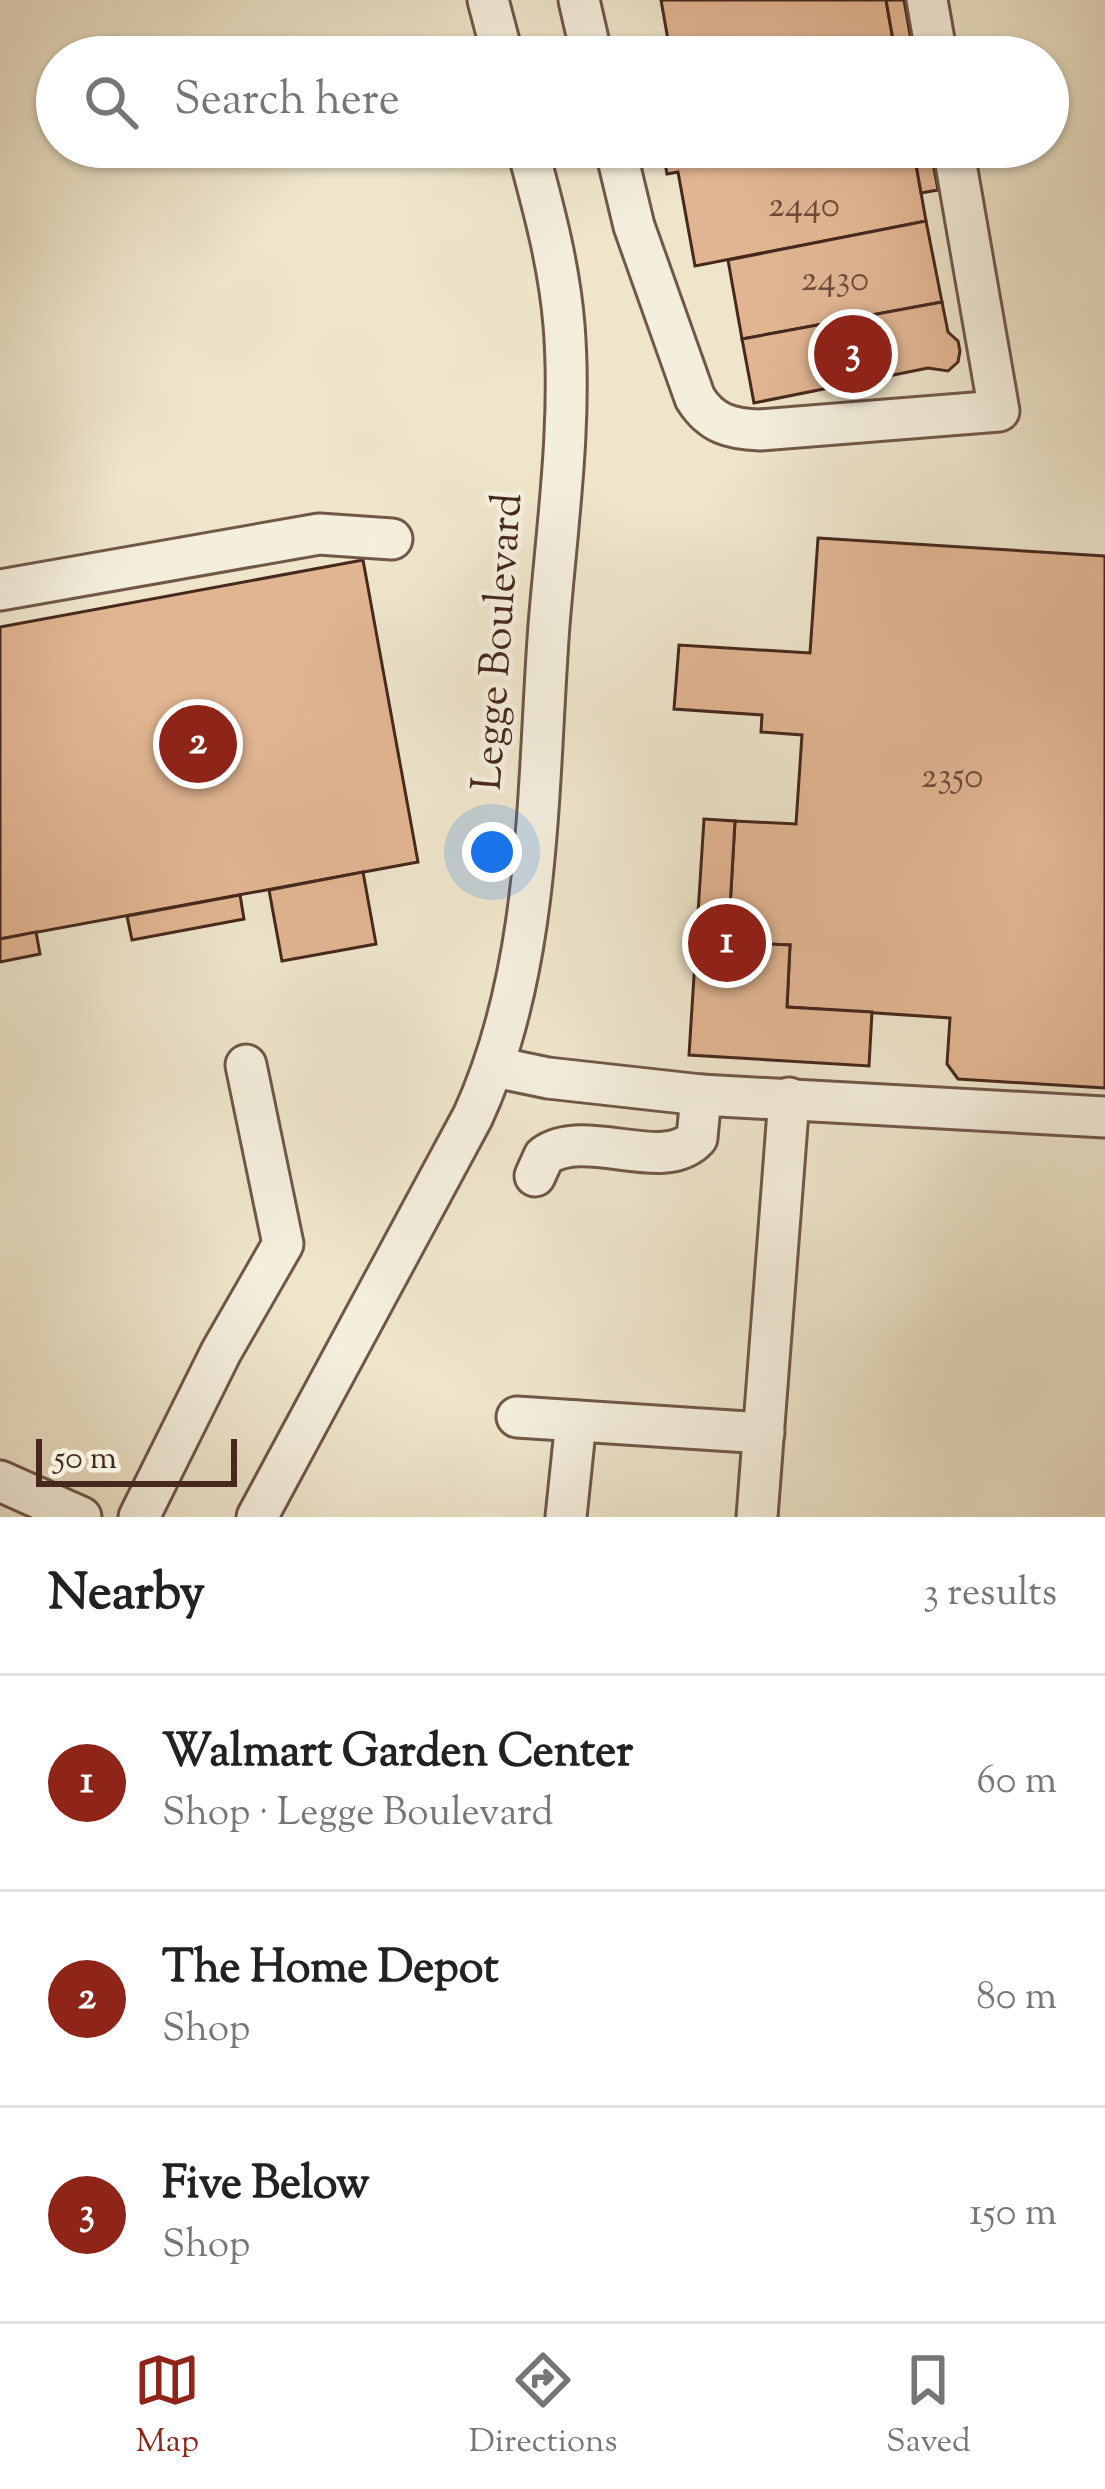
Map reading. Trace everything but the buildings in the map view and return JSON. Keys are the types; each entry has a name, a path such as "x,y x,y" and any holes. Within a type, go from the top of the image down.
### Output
{"street":[{"path":"488,0 497,36"},
{"path":"579,0 587,36"},
{"path":"927,0 933,36"},
{"name":"Legge Boulevard","path":"257,1517 449,1163 495,1067 526,917 566,414 559,280 532,168"},
{"path":"619,168 634,226 695,398 721,424 760,430 999,411 957,168"},
{"path":"0,590 319,534 392,538"},
{"path":"139,1517 220,1352 284,1242 246,1065"},
{"path":"495,1067 548,1078 701,1095 1105,1117"},
{"path":"536,1176 544,1156 568,1144 667,1152 684,1149 698,1133 701,1095"},
{"path":"757,1517 789,1098"},
{"path":"518,1417 764,1433"},
{"path":"576,1420 576,1516"},
{"path":"0,1481 81,1517"}],"place":[{"name":"Five Below","path":"853,354"},
{"name":"The Home Depot","path":"198,744"},
{"name":"Walmart Garden Center","path":"727,943"}]}
